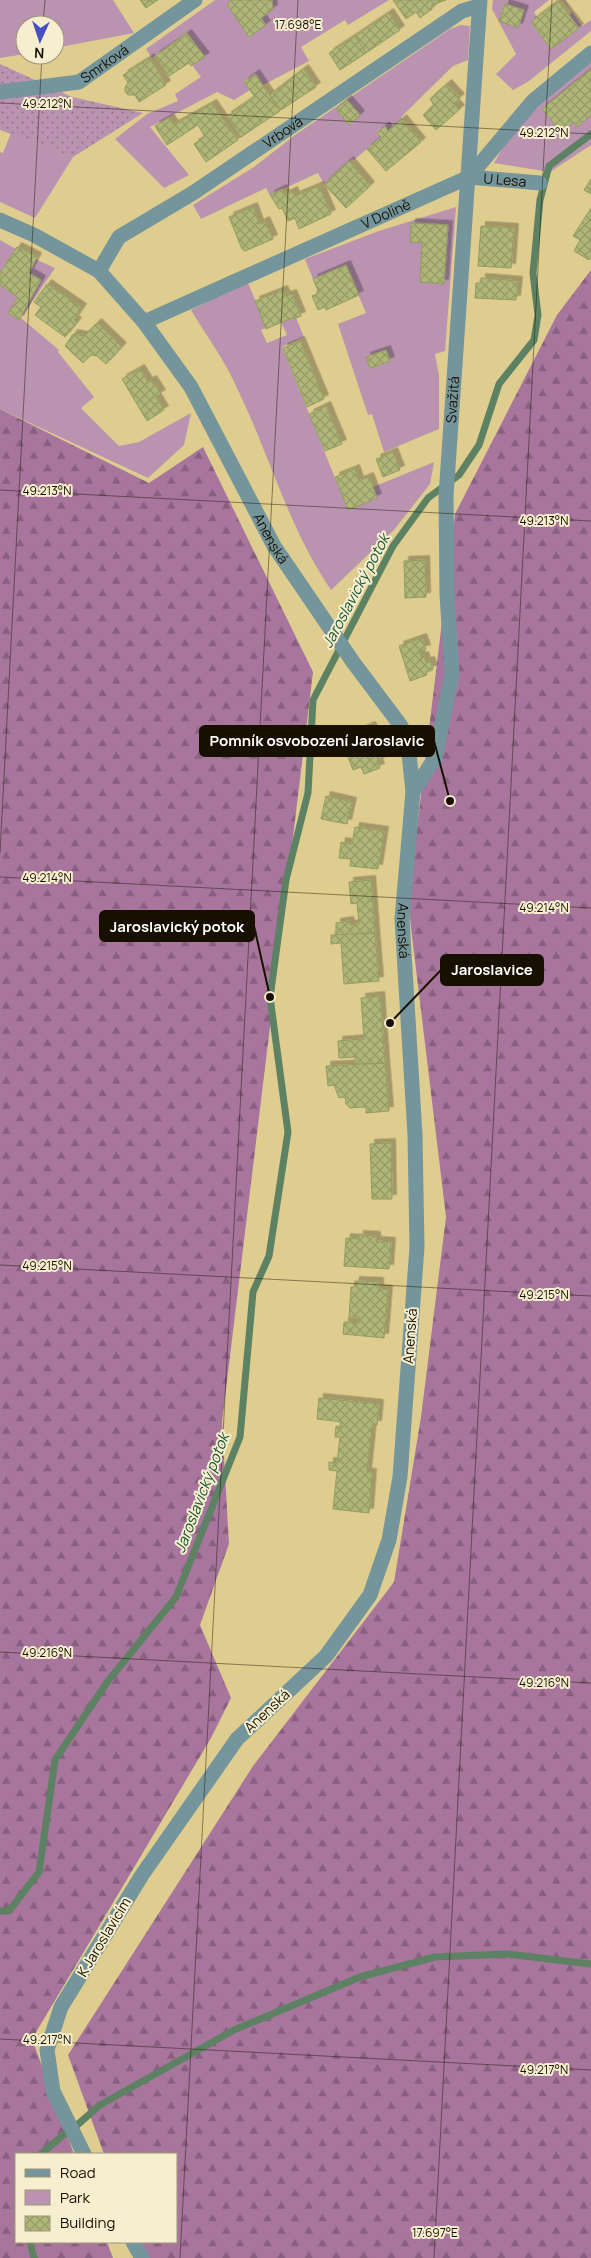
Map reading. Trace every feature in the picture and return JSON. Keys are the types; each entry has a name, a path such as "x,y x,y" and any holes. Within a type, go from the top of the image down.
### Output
{"street":[{"name":"Smrková","path":"0,92 79,82 195,0"},
{"name":"Svažitá","path":"413,792 435,758 452,674 447,594 446,496 480,3"},
{"name":"Vrbová","path":"99,271 119,237 193,193 462,11 480,3"},
{"name":"V Dolině","path":"144,322 469,176 533,101 591,53"},
{"name":"U Lesa","path":"469,176 540,183"},
{"name":"Anenská","path":"0,220 34,235 99,271 144,322 191,387 274,546 353,662 401,726 409,754 413,792 402,919 415,1135 417,1247 400,1477 389,1540 370,1595 326,1656 236,1739"},
{"name":"K Jaroslavicím","path":"84,2153 53,2091 47,2050 61,2007 142,1874 236,1739"},
{"path":"134,2243 142,2258"}],"green space":[{"path":"0,0 113,0 134,33 65,46 65,15 15,15 15,56 0,58"},
{"path":"215,0 389,0 348,25 345,20 301,47 309,61 263,85 256,74 244,81 250,90 234,100 217,92 150,127 189,175 164,188 115,139 147,114 178,101 175,94 201,77 189,61 201,52 187,32 152,58 146,49"},
{"path":"493,0 549,0 534,12 537,17 531,23 551,49 579,28 569,16 572,12 563,0 564,0 582,26 591,20 591,31 529,81 513,90 496,74 516,54 492,9"},
{"path":"461,25 470,26 468,60 453,66 401,117 402,119 388,131 385,126 377,132 381,137 324,184 318,173 270,195 266,188 201,219 193,205 254,167 295,135 450,29"},
{"path":"591,55 591,145 550,172 494,163 521,117"},
{"path":"0,64 72,97 143,113 73,157 0,130"},
{"path":"11,133 73,157 35,218 0,202 0,152 3,153"},
{"path":"456,207 445,351 435,354 439,376 439,429 384,452 372,414 368,415 338,324 366,313 346,266 313,279 305,259 379,231"},
{"path":"0,240 16,249 0,273"},
{"path":"35,259 55,268 21,318 59,350 58,352 94,397 81,408 119,446 139,442 191,413 184,445 148,478 0,409 0,285 18,297 8,313 19,320 41,280 29,273"},
{"path":"591,270 591,2258 146,2258 140,2243 178,2243 178,2153 104,2153 68,2055 253,1766 394,1582 421,1417 446,1217 408,903 455,514 557,315"},
{"path":"247,281 267,327 261,330 267,343 287,335 281,322 296,318 304,337 282,347 348,510 377,498 373,487 434,462 430,484 394,530 331,590 302,540 231,376 191,310"},
{"path":"0,409 149,483 203,447 313,672 222,1422 229,1544 200,1625 231,1698 211,1738 32,2039 74,2153 15,2153 15,2243 107,2243 113,2258 0,2258"}],"building":[{"path":"140,0 158,0 146,8"},
{"path":"232,0 272,0 273,9 261,18 266,25 249,37 227,4"},
{"path":"393,0 446,0 432,5 432,9 420,18 416,12 406,19"},
{"path":"558,1 579,28 551,49 531,22"},
{"path":"505,4 524,10 518,28 499,21"},
{"path":"389,13 400,30 366,53 355,36"},
{"path":"187,34 205,57 191,66 189,63 169,76 155,56"},
{"path":"355,36 366,53 340,70 329,53"},
{"path":"150,58 166,85 139,102 135,95 128,95 125,91 128,83 123,75"},
{"path":"304,69 316,87 281,110 270,95"},
{"path":"591,69 591,115 577,127 574,122 561,132 542,109"},
{"path":"255,74 280,111 241,137 227,116 255,97 244,82"},
{"path":"447,84 460,98 454,103 460,109 436,130 423,115 434,105 430,99"},
{"path":"347,100 360,115 349,125 336,109"},
{"path":"212,104 238,140 206,162 194,144 205,137 198,125 167,145 155,126 169,118 174,125"},
{"path":"402,119 421,142 386,171 367,149 381,137 377,133 385,126 388,131"},
{"path":"349,161 370,186 346,208 324,184"},
{"path":"591,179 591,194 584,190"},
{"path":"319,186 331,214 299,229 295,218 288,221 282,208 279,209 270,195 282,189 285,195 293,191 295,196"},
{"path":"253,207 259,224 265,221 273,239 245,251 242,249 229,217"},
{"path":"591,208 591,257 589,260 574,251 580,240 573,236"},
{"path":"411,223 448,225 444,284 420,282 422,243 410,242"},
{"path":"481,226 514,228 511,268 478,266"},
{"path":"17,247 37,257 29,273 41,280 19,320 8,313 18,297 0,285 0,273"},
{"path":"346,265 359,295 326,310 325,307 318,310 312,296 319,293 313,279"},
{"path":"481,278 518,281 516,300 475,298 476,283 481,283"},
{"path":"47,284 82,308 74,320 77,322 65,337 35,315 41,307 34,302"},
{"path":"283,290 286,296 292,294 301,316 266,329 255,301"},
{"path":"97,323 122,347 106,364 97,356 91,355 83,363 65,346 73,334 84,336"},
{"path":"300,341 324,399 307,407 283,348"},
{"path":"386,350 390,361 370,368 366,357"},
{"path":"140,369 148,382 152,380 161,394 156,397 164,410 147,421 122,379"},
{"path":"326,406 342,444 325,451 309,414"},
{"path":"393,452 400,470 383,477 376,459"},
{"path":"355,469 359,481 369,477 377,498 348,510 335,477"},
{"path":"425,560 426,597 405,598 404,561"},
{"path":"422,638 426,649 419,651 421,657 424,656 426,662 430,661 433,669 426,672 427,675 410,681 399,646"},
{"path":"371,726 385,757 377,760 380,768 364,774 361,767 353,770 341,738"},
{"path":"326,796 352,802 347,824 321,819"},
{"path":"355,827 384,831 378,869 350,866 351,859 339,858 341,842 352,844"},
{"path":"371,880 375,933 336,936 336,923 349,921 350,925 359,924 357,903 351,904 349,882"},
{"path":"375,933 379,981 344,984 341,943 331,944 331,935"},
{"path":"380,996 385,1063 355,1064 355,1057 339,1058 338,1041 364,1039 361,998"},
{"path":"385,1063 389,1111 366,1113 366,1107 350,1108 346,1104 345,1097 339,1098 334,1085 328,1086 326,1066"},
{"path":"391,1143 392,1199 372,1199 370,1144"},
{"path":"359,1235 376,1236 376,1241 391,1242 389,1269 344,1266 346,1238 359,1239"},
{"path":"355,1281 379,1282 379,1289 388,1290 384,1338 343,1334 344,1322 359,1323 359,1317 349,1317 351,1287 354,1287"},
{"path":"319,1398 379,1404 377,1425 372,1425 367,1473 372,1473 369,1513 333,1509 337,1471 329,1470 329,1462 337,1463 340,1437 335,1437 336,1426 341,1427 341,1422 317,1419"}],"waterway":[{"name":"Jaroslavický potok","path":"0,1911 9,1911 39,1872 55,1760 108,1681 176,1597 240,1437 253,1292 269,1256 288,1132 270,997 286,880 308,793 313,700 393,546 428,498 459,475 479,445 499,384 534,340 538,315 533,273 540,200 549,166 591,134"},
{"path":"76,2126 100,2105 234,2030 360,1977 435,1957 507,1954 591,1964"},
{"path":"42,2153 68,2131"},
{"path":"30,2243 34,2258"}],"place":[{"name":"Pomník osvobození Jaroslavic","path":"450,801"},
{"name":"Jaroslavický potok","path":"270,997"},
{"name":"Jaroslavice","path":"390,1023"}]}
